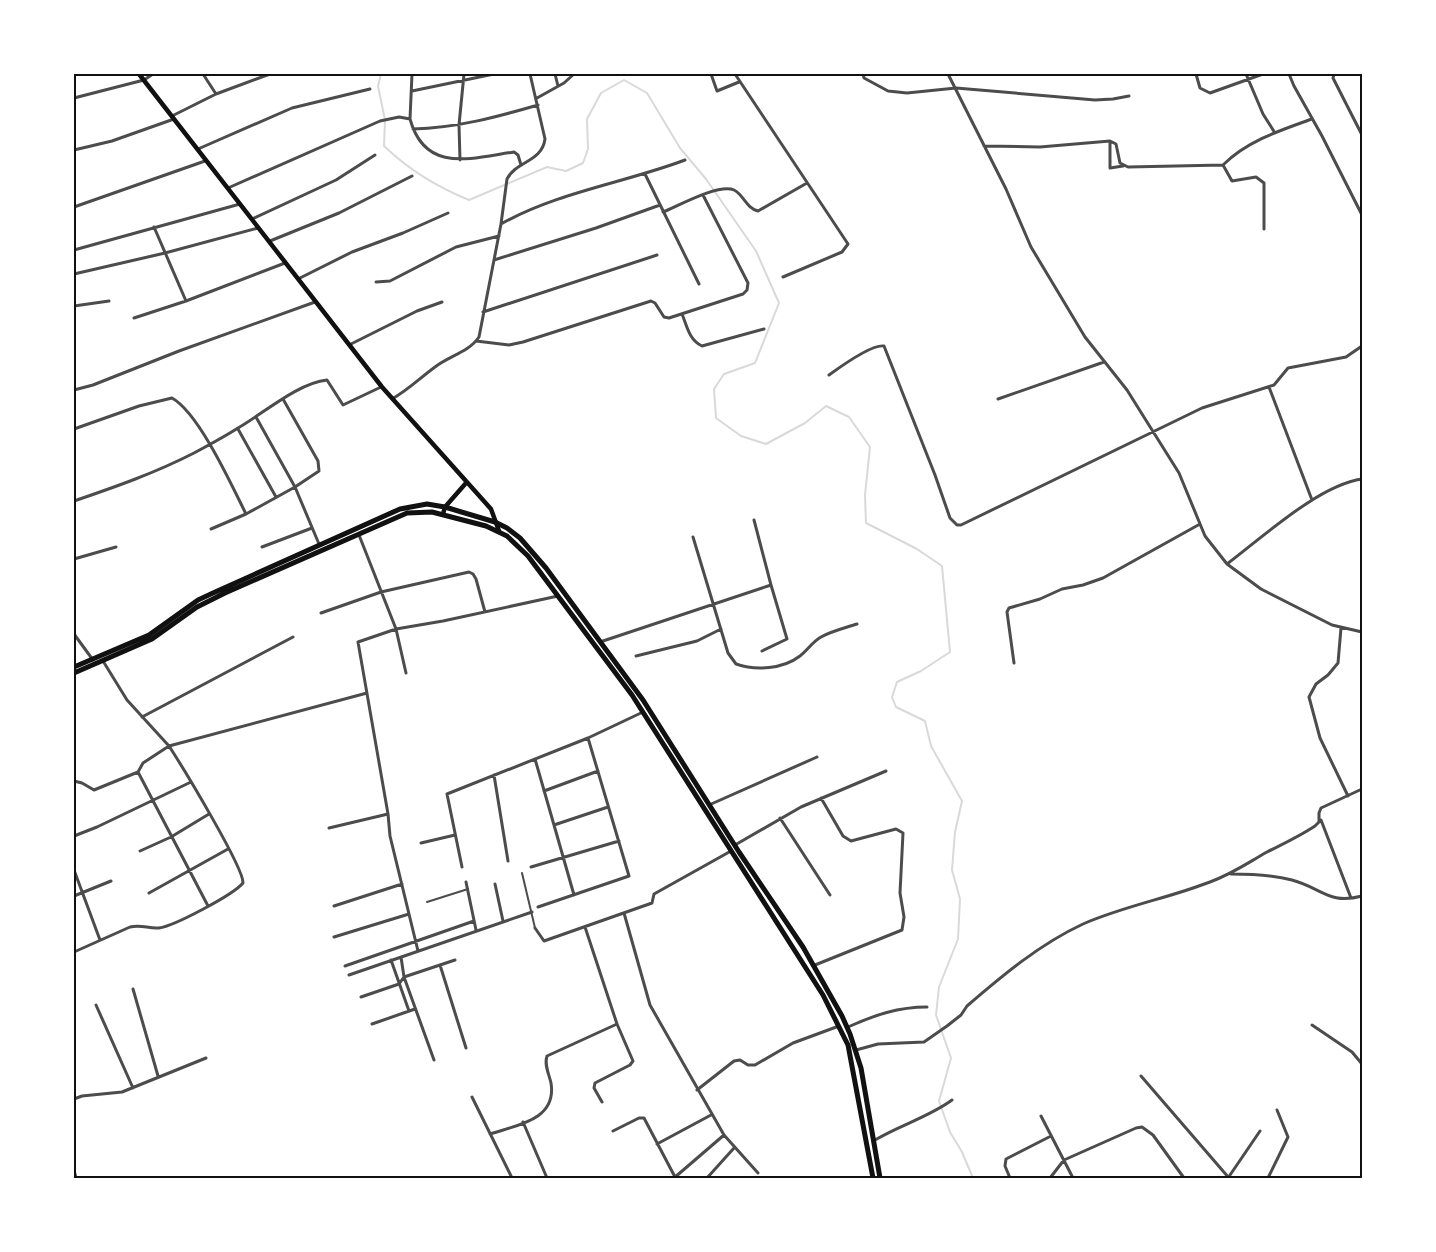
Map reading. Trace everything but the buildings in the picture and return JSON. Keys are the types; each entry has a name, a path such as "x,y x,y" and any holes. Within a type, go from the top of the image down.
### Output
{"highway":[{"path":"74,673 148,635 213,593 400,509 427,504 495,522 520,538 534,553 643,700 813,977 848,1045 873,1179"},
{"path":"74,667 103,661 152,639 197,607 218,596 407,513 443,514 466,519 499,531 519,546 643,712 814,965 847,1027 856,1050 880,1179"}],"main road":[{"path":"139,74 382,387 491,509 499,531"},
{"path":"443,514 445,507 466,483"}],"street":[{"path":"74,98 144,80 153,74"},
{"path":"203,74 216,94"},
{"path":"74,150 112,141 173,117 216,94 270,74"},
{"path":"412,74 410,118 413,129 419,139 438,156 460,160 514,152 518,155 521,165"},
{"path":"460,160 459,125 464,74"},
{"path":"411,91 494,74"},
{"path":"392,399 408,390 435,367 471,346 479,337 499,236 507,179 510,173 537,155 544,145 545,139 537,98 530,74"},
{"path":"555,74 558,86"},
{"path":"537,98 574,74"},
{"path":"711,74 717,91 740,81"},
{"path":"735,74 847,246 842,252 783,277"},
{"path":"863,74 864,78 888,91 907,93 956,88 1095,100 1129,96"},
{"path":"948,74 1006,189 1031,247 1085,337 1127,390 1179,472 1205,536 1227,564 1261,589 1341,628 1362,632"},
{"path":"1196,74 1200,88 1206,92 1263,74"},
{"path":"1246,74 1263,114 1275,133"},
{"path":"1289,74 1362,215"},
{"path":"1334,74 1333,78 1362,135"},
{"path":"198,149 292,108 370,89"},
{"path":"413,129 459,125 538,105"},
{"path":"228,188 304,156 380,120 410,118"},
{"path":"1110,141 1110,168 1223,165 1243,149 1312,118"},
{"path":"984,147 1040,147 1110,141 1116,144 1120,163 1124,166"},
{"path":"252,220 336,180 375,155"},
{"path":"74,207 207,160"},
{"path":"501,224 557,198 645,174 685,160"},
{"path":"1223,165 1232,181 1256,177 1264,183 1264,229"},
{"path":"645,174 699,284"},
{"path":"268,242 339,213 412,176"},
{"path":"663,212 721,189 735,190 751,208 758,211 763,210 807,183"},
{"path":"476,341 509,345 523,342 651,302 655,303 665,318 742,294 748,287 703,195"},
{"path":"74,250 240,204"},
{"path":"494,260 660,205"},
{"path":"298,279 352,252 448,213"},
{"path":"154,227 186,301"},
{"path":"74,274 258,228"},
{"path":"376,282 390,281 456,247 499,236"},
{"path":"483,312 657,255"},
{"path":"134,318 186,301 285,263"},
{"path":"74,306 109,301"},
{"path":"74,390 93,385 315,302"},
{"path":"349,345 417,311 442,302"},
{"path":"682,314 694,342 702,345 764,329"},
{"path":"829,375 876,347 884,346 950,518 957,525 966,524 983,516 1215,403 1269,387 1277,382 1288,368 1346,357 1362,346"},
{"path":"998,399 1104,362"},
{"path":"74,501 148,475 238,429 309,385 325,380 343,405 382,387"},
{"path":"1269,387 1312,500"},
{"path":"74,429 139,406 172,398 184,408 210,444 246,514"},
{"path":"211,529 246,514 295,487 316,474 320,467 283,399"},
{"path":"256,417 295,487 320,546"},
{"path":"238,429 276,497"},
{"path":"1227,564 1312,500 1339,485 1362,479"},
{"path":"754,520 787,639 762,651"},
{"path":"1014,663 1007,612 1009,608 1040,599 1062,589 1103,578 1200,524"},
{"path":"262,547 312,528"},
{"path":"358,534 396,629 406,673"},
{"path":"693,537 728,653 733,661 741,666 758,669 793,660 824,635 856,624"},
{"path":"74,559 116,548"},
{"path":"321,613 381,592 469,572 476,579 485,612"},
{"path":"600,642 771,585"},
{"path":"418,951 390,836 358,642 396,629 558,596"},
{"path":"1341,628 1338,663 1316,684 1309,697 1320,738 1348,796"},
{"path":"636,656 697,641 721,629"},
{"path":"74,634 94,662"},
{"path":"142,717 292,637"},
{"path":"74,952 138,925 153,928 165,926 208,906 243,883 242,876 228,849 169,746 127,700 103,661"},
{"path":"74,781 94,790 138,772 142,763 169,746 367,693"},
{"path":"462,867 447,794 588,738 643,712"},
{"path":"538,907 629,876 588,738"},
{"path":"709,805 817,757"},
{"path":"535,759 574,895"},
{"path":"544,790 598,771"},
{"path":"522,873 535,928 544,941 652,903 654,894 780,818 820,798 886,771"},
{"path":"138,772 208,906"},
{"path":"494,775 508,861"},
{"path":"74,837 191,782"},
{"path":"1351,899 1319,813 1321,808 1362,789"},
{"path":"814,965 902,930 904,917 900,893 904,837 901,830 896,829 851,841 843,836 820,798"},
{"path":"554,825 609,807"},
{"path":"140,851 171,837 209,814"},
{"path":"329,828 388,814"},
{"path":"780,818 830,895"},
{"path":"856,1050 878,1044 924,1042 961,1015 967,1005 1024,959 1056,939 1083,924 1230,874 1313,828 1320,819"},
{"path":"421,843 455,835"},
{"path":"531,867 619,841"},
{"path":"149,893 228,849"},
{"path":"74,870 100,940"},
{"path":"1230,874 1258,874 1289,879 1309,885 1335,898 1351,899 1362,896"},
{"path":"74,896 111,881"},
{"path":"466,882 476,931"},
{"path":"334,906 402,884"},
{"path":"495,884 503,921"},
{"path":"427,902 468,889"},
{"path":"349,975 532,912"},
{"path":"624,913 650,1005 723,1135 758,1173"},
{"path":"334,937 409,914"},
{"path":"345,966 474,921"},
{"path":"585,927 617,1024 633,1061 630,1065 595,1083 594,1088 602,1102"},
{"path":"400,957 404,977 434,1060"},
{"path":"391,960 409,1011"},
{"path":"361,997 399,984 404,977 455,960"},
{"path":"440,965 466,1048"},
{"path":"133,989 158,1076"},
{"path":"96,1005 133,1088"},
{"path":"847,1027 895,1009 927,1007"},
{"path":"372,1024 416,1008"},
{"path":"490,1134 543,1113 551,1104 551,1085 546,1066 547,1056 617,1024"},
{"path":"1312,1025 1352,1052 1362,1064"},
{"path":"697,1090 734,1061 740,1060 748,1065 754,1065 794,1043 839,1026"},
{"path":"74,1099 94,1094 122,1092 206,1058"},
{"path":"1141,1076 1229,1178 1260,1131"},
{"path":"472,1097 512,1179"},
{"path":"873,1141 892,1129 939,1109 952,1100"},
{"path":"1268,1179 1288,1137 1277,1110"},
{"path":"657,1144 711,1115"},
{"path":"1041,1116 1073,1179"},
{"path":"612,1131 639,1118 645,1118 674,1178 723,1135"},
{"path":"523,1122 547,1179"},
{"path":"1050,1179 1064,1160 1142,1127 1153,1135 1184,1179"},
{"path":"1010,1179 1005,1166 1006,1159 1051,1136"},
{"path":"707,1179 734,1148"},
{"path":"74,1170 76,1179"},
{"path":"556,1179 563,1179"}],"waterway":[{"path":"381,74 378,86 385,120 384,146 424,177 469,200 547,167 566,171 583,163 588,149 587,119 601,93 624,80 647,93 680,148 706,179 756,251 779,303 755,363 724,374 714,389 716,418 741,436 766,444 805,423 826,406 849,417 870,447 865,495 866,523 917,549 942,566 950,652 921,671 897,682 892,697 896,707 925,721 931,746 962,801 955,832 952,870 960,899 958,939 939,987 936,1015 951,1058 939,1101 950,1132 973,1178"}]}
